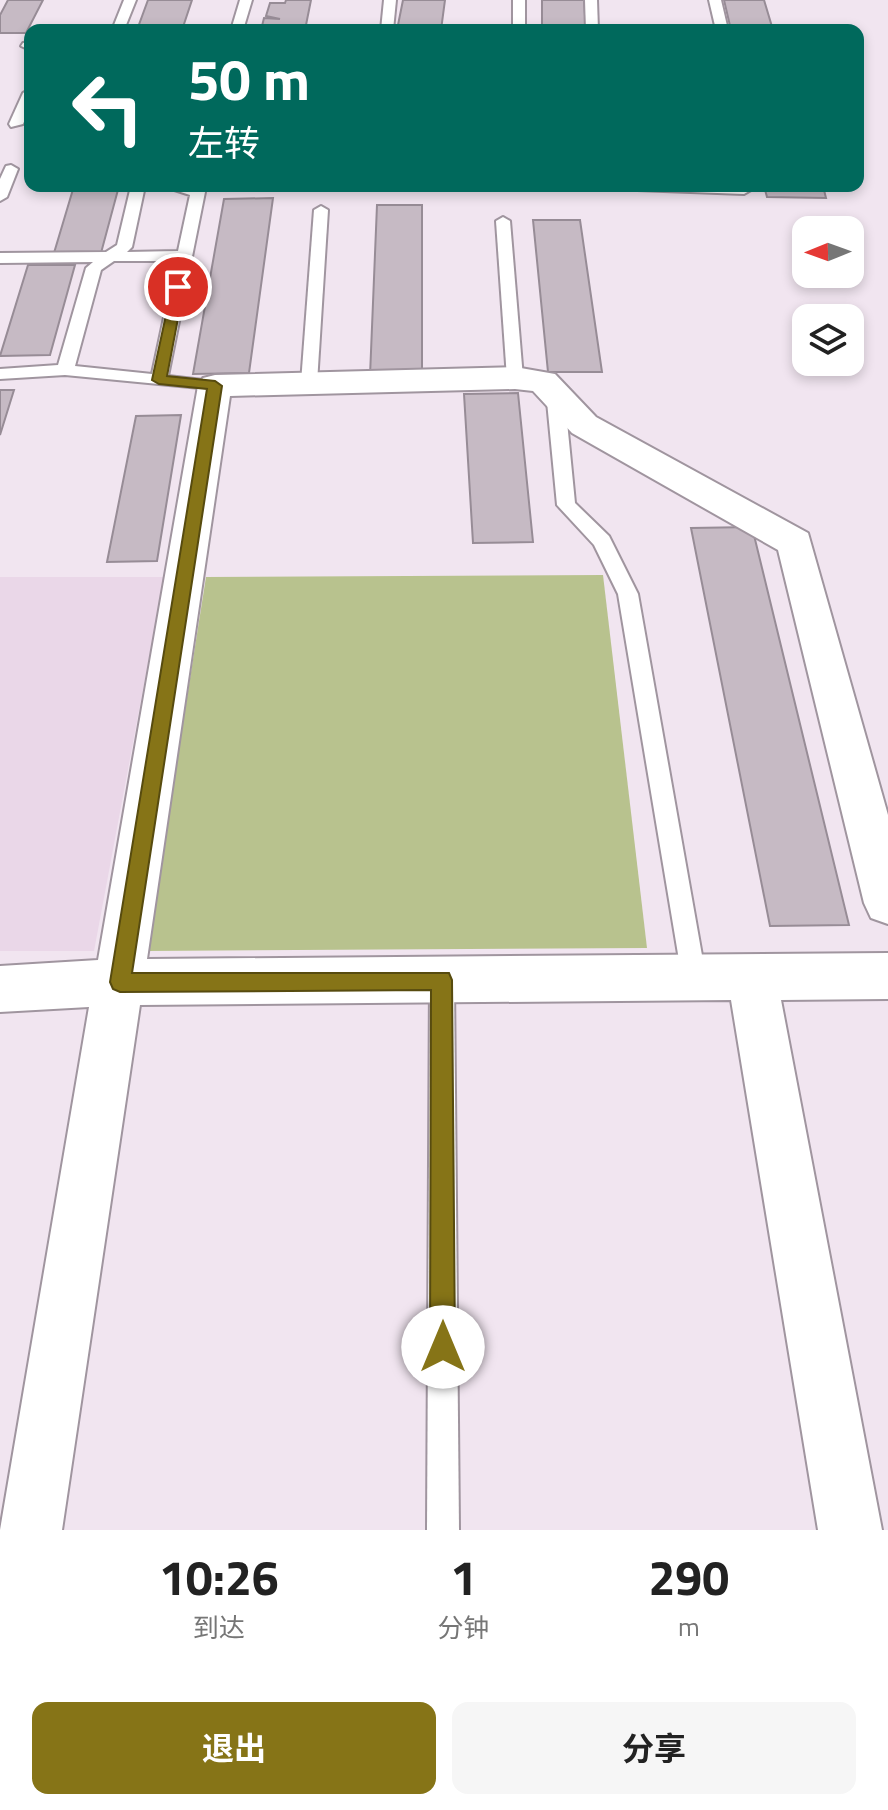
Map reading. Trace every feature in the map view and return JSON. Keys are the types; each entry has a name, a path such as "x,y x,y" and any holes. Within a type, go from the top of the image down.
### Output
{"street":[{"path":"30,1530 215,386 515,378 543,382 555,391 584,425 795,543 888,903"},
{"path":"0,989 120,982 888,976"},
{"path":"752,978 850,1530"}],"lane":[{"path":"120,24 130,0"},
{"path":"239,24 246,0"},
{"path":"388,24 390,0"},
{"path":"519,0 519,24"},
{"path":"591,0 592,24"},
{"path":"715,0 721,24"},
{"path":"16,124 24,106"},
{"path":"0,197 11,169"},
{"path":"65,370 94,268 124,247 137,192"},
{"path":"159,380 198,192"},
{"path":"309,383 321,210"},
{"path":"503,221 515,378"},
{"path":"0,258 184,256"},
{"path":"0,374 65,370 215,386"},
{"path":"555,391 566,505 602,541 628,594 694,978"},
{"path":"442,980 443,1530"}],"shaded area":[{"path":"0,577 164,577 94,951 0,951"}],"green space":[{"path":"603,575 647,948 147,951 206,577"}],"building":[{"path":"8,0 43,0 31,24 24,24 24,33 0,33 0,15"},
{"path":"148,0 192,0 184,24 139,24"},
{"path":"286,0 311,0 306,24 262,24 264,18 280,19 266,16 270,3 285,3"},
{"path":"403,0 445,0 442,24 398,24"},
{"path":"542,0 584,0 586,24 542,24"},
{"path":"724,0 764,0 771,24 730,24"},
{"path":"72,192 117,192 101,253 54,253"},
{"path":"766,192 824,192 826,198 767,197"},
{"path":"273,198 249,373 193,374 224,199"},
{"path":"377,205 422,205 422,376 370,376"},
{"path":"533,220 580,220 602,372 548,372"},
{"path":"28,265 75,265 50,355 0,356"},
{"path":"0,390 14,390 0,435"},
{"path":"518,393 533,542 473,543 464,394"},
{"path":"181,415 157,561 107,562 136,416"},
{"path":"752,527 849,925 770,926 691,528"}],"route":[{"path":"178,287 159,380 215,386 120,982 442,980 443,1347"}]}
